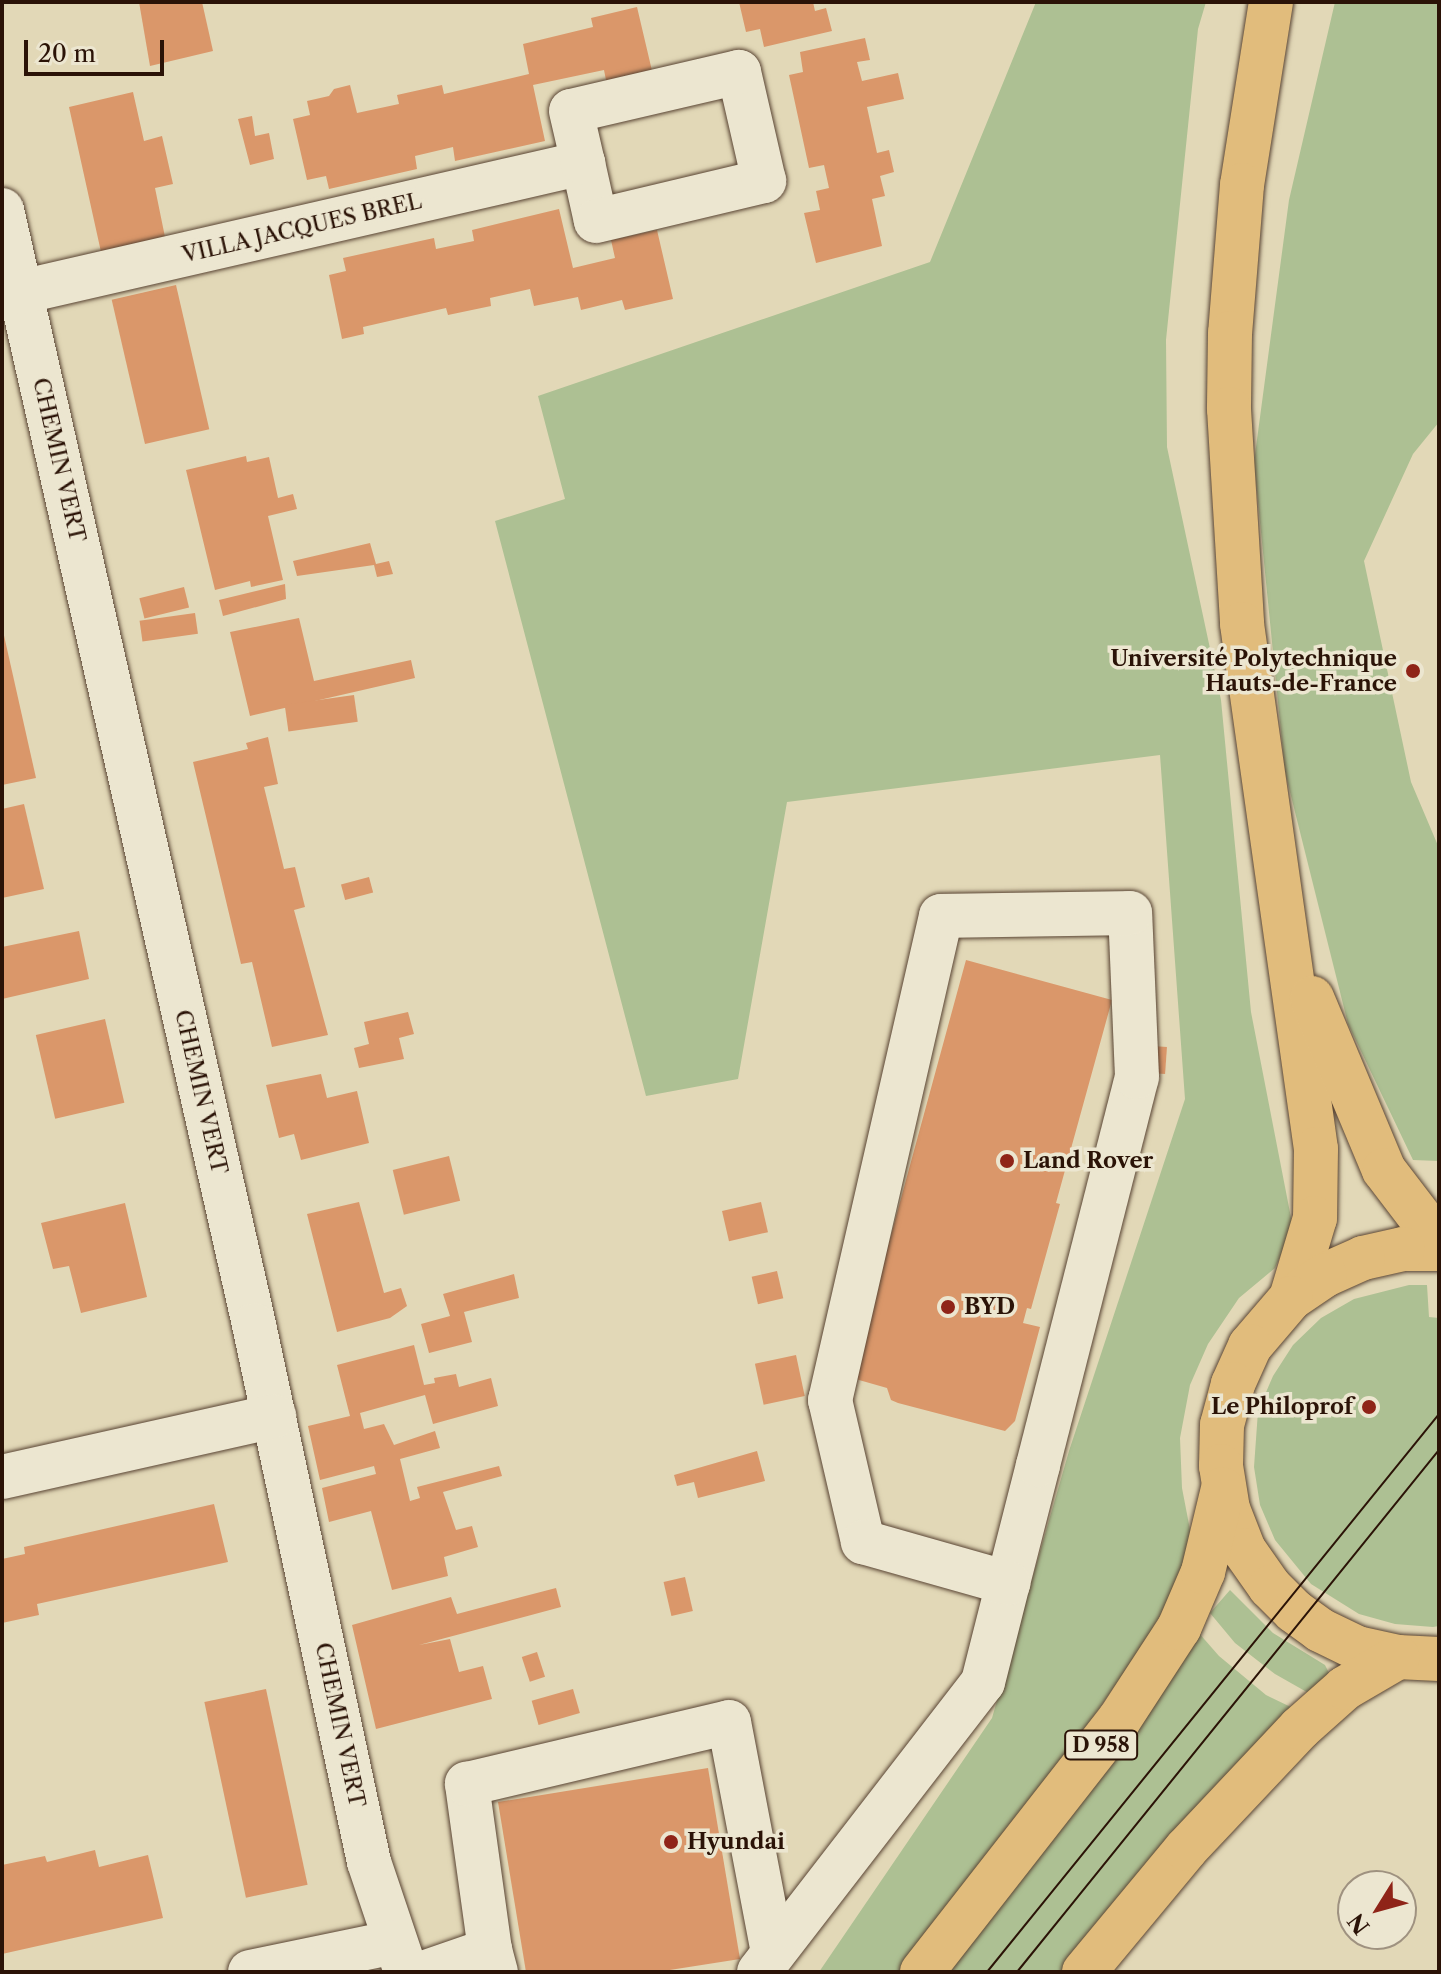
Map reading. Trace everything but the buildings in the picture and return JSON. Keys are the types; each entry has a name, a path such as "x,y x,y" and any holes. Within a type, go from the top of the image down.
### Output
{"main road":[{"path":"1271,2 1242,185 1230,333 1229,409 1242,624 1269,831 1287,931 1317,1171 1315,1218 1291,1298"},
{"path":"1287,931 1349,1093 1384,1170 1439,1242"},
{"path":"1418,1658 1348,1644 1294,1611 1270,1587 1244,1550 1223,1487 1222,1425 1233,1384 1256,1338 1291,1298 1325,1275 1363,1258 1403,1249 1439,1249"},
{"name":"D 958","path":"922,1972 1119,1720 1179,1628 1203,1572 1223,1487"},
{"path":"1084,1972 1186,1849 1300,1728 1345,1688 1418,1658"}],"street":[{"path":"739,72 764,181 596,221 583,163 571,111 739,72"},
{"name":"VILLA JACQUES BREL","path":"21,292 583,163"},
{"name":"CHEMIN VERT","path":"2,210 274,1416 369,1862 400,1957"},
{"path":"766,1963 983,1682 1137,1077 1130,913 941,916 830,1400 863,1542 1008,1583"},
{"path":"2,1477 274,1416"},
{"path":"426,1972 493,1961 467,1784 729,1722 766,1963"},
{"path":"250,1972 400,1957"}],"green space":[{"path":"1036,2 1206,2 1198,29 1166,340 1167,447 1221,700 1251,1012 1293,1228 1275,1268 1239,1298 1208,1344 1190,1385 1180,1438 1182,1488 1192,1540 1188,1566 1142,1647 1029,1809 901,1972 819,1972 992,1718 1069,1451 1185,1099 1160,755 787,802 738,1079 646,1096 495,521 565,499 538,396 930,262"},
{"path":"1335,2 1439,2 1439,422 1413,454 1364,561 1411,782 1439,848 1439,1161 1413,1160 1348,1024 1285,772 1254,462 1289,200"},
{"path":"1409,1285 1427,1285 1429,1317 1439,1318 1439,1626 1433,1627 1395,1624 1359,1614 1311,1584 1275,1540 1260,1505 1254,1467 1258,1411 1273,1376 1293,1345 1321,1318 1354,1299"},
{"path":"1230,1590 1273,1633 1325,1665 1329,1673 1312,1695 1275,1674 1235,1643 1210,1613"},
{"path":"1198,1632 1219,1656 1266,1695 1297,1710 1067,1972 937,1972"}],"tram line":[{"path":"987,1972 1439,1414"},
{"path":"1017,1972 1439,1450"}],"place":[{"name":"Université Polytechnique Hauts-de-France","path":"1413,671"},
{"name":"Land Rover","path":"1007,1161"},
{"name":"BYD","path":"948,1307"},
{"name":"Le Philoprof","path":"1369,1407"},
{"name":"Hyundai","path":"671,1842"}]}
